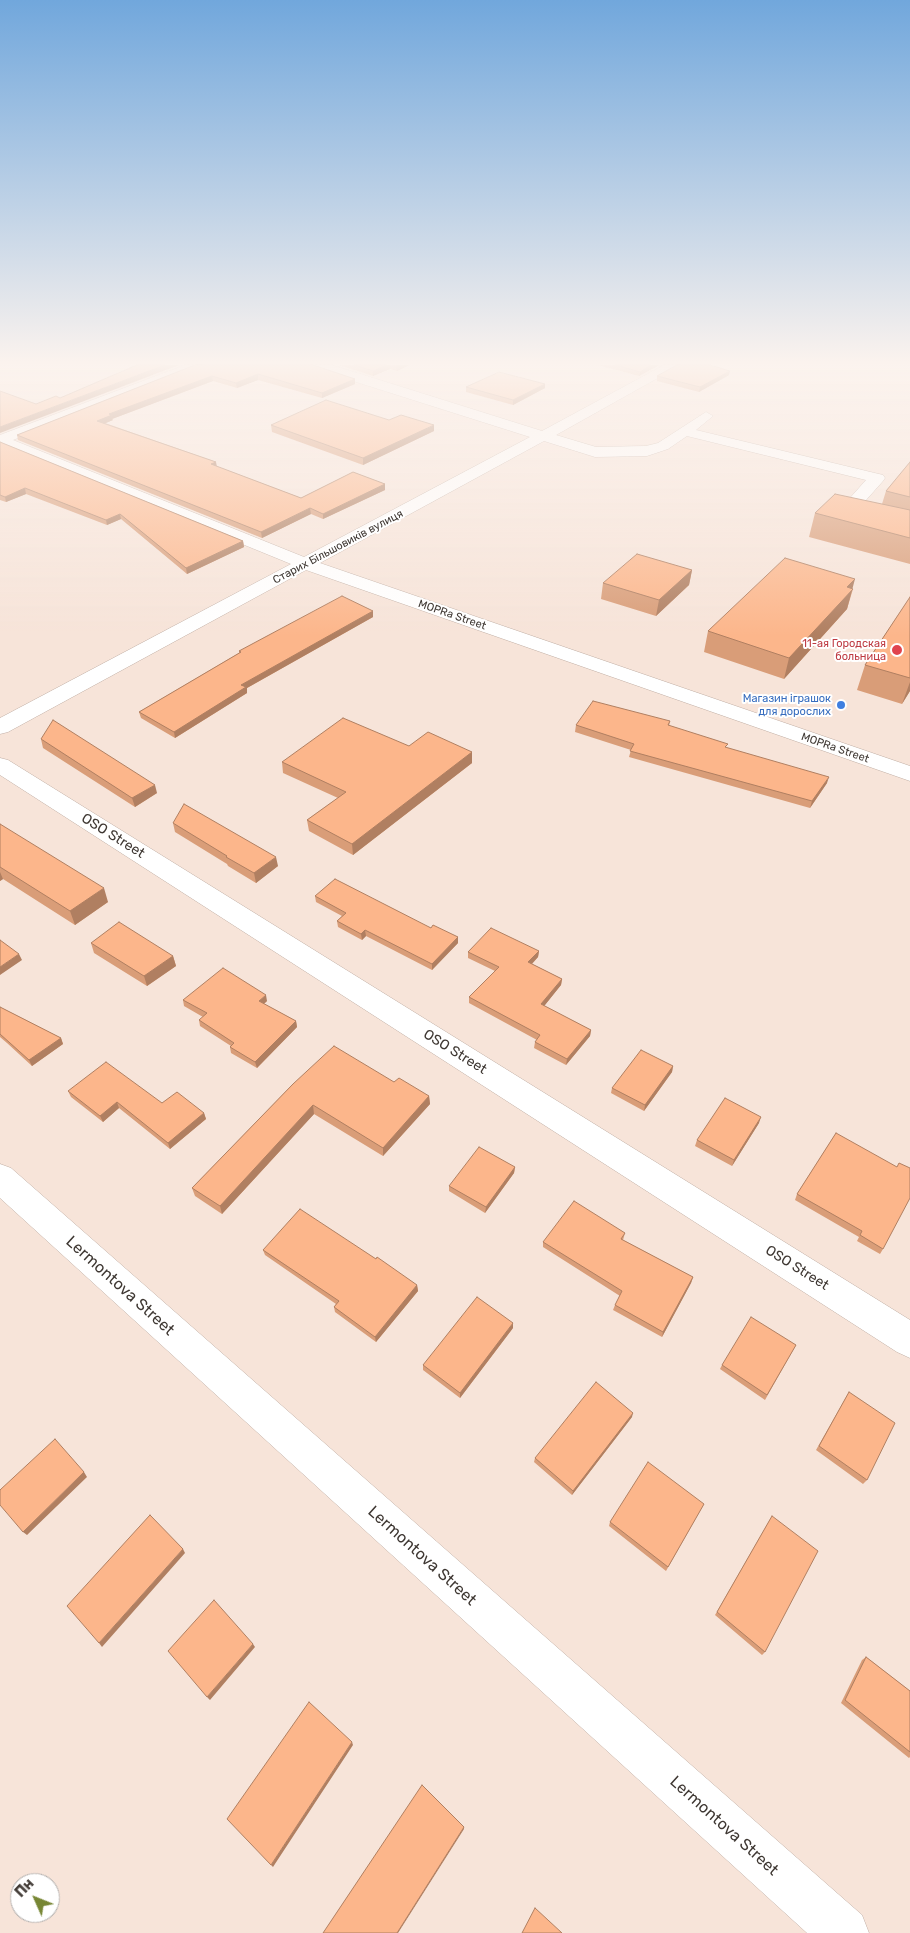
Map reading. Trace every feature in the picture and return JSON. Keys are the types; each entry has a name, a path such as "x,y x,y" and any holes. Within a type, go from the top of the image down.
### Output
{"street":[{"name":"MOPRa Street","path":"38,455 307,564 910,774"},
{"name":"Старих Більшовиків вулиця","path":"0,727 507,455"},
{"path":"781,455 877,478 850,507 855,514 910,529"},
{"name":"OSO Street","path":"0,765 910,1340"},
{"name":"Lermontova Street","path":"0,1178 844,1933"}],"building":[{"path":"0,455 32,455 243,541 186,568 120,514 106,520 25,488 5,497 0,495"},
{"path":"68,455 196,455 216,462 211,464 301,498 353,472 385,484 323,514 310,508 261,532"},
{"path":"355,455 369,455 363,458"},
{"path":"910,462 910,497 886,491"},
{"path":"835,494 910,510 910,538 815,513"},
{"path":"637,554 692,570 659,600 603,583"},
{"path":"785,558 855,579 847,587 853,589 789,658 708,631"},
{"path":"342,596 373,611 241,685 246,687 174,732 139,712 241,652 239,651"},
{"path":"910,597 910,678 865,665"},
{"path":"593,701 670,721 668,725 728,744 725,747 829,777 812,801 630,751 634,744 576,725"},
{"path":"343,718 409,746 428,732 472,752 352,844 307,820 346,792 282,762"},
{"path":"53,720 155,785 132,798 41,739"},
{"path":"184,804 276,857 254,873 226,857 173,823"},
{"path":"0,824 104,888 70,911 0,867"},
{"path":"335,879 431,928 433,925 458,937 432,964 365,930 361,934 337,921 346,913 315,896"},
{"path":"119,922 173,956 144,976 91,943"},
{"path":"491,928 539,951 528,962 562,979 541,1004 591,1030 567,1059 535,1042 540,1035 469,997 499,967 468,952"},
{"path":"0,940 19,954 0,967"},
{"path":"223,968 266,995 259,1001 296,1021 255,1062 230,1047 234,1043 199,1020 207,1013 183,1000"},
{"path":"0,1007 61,1038 29,1060 0,1034"},
{"path":"334,1046 394,1082 399,1078 429,1096 383,1148 313,1105 220,1206 192,1188 293,1084"},
{"path":"641,1050 673,1066 645,1105 612,1088"},
{"path":"106,1062 162,1103 177,1092 204,1113 168,1143 117,1102 100,1116 68,1091"},
{"path":"725,1098 761,1117 734,1160 697,1140"},
{"path":"836,1133 897,1167 899,1163 910,1168 910,1198 883,1249 860,1235 862,1231 797,1194"},
{"path":"479,1147 515,1167 486,1207 449,1186"},
{"path":"574,1201 625,1233 621,1239 693,1277 663,1332 615,1305 622,1291 543,1242"},
{"path":"300,1209 376,1259 377,1257 417,1285 375,1337 334,1307 339,1301 263,1250"},
{"path":"477,1297 513,1323 460,1393 423,1365"},
{"path":"751,1317 796,1345 767,1395 722,1365"},
{"path":"596,1382 633,1413 573,1491 535,1458"},
{"path":"849,1392 895,1423 867,1480 819,1446"},
{"path":"55,1439 84,1472 23,1532 0,1505 0,1490"},
{"path":"648,1462 704,1504 668,1567 610,1522"},
{"path":"150,1515 183,1549 99,1643 67,1606"},
{"path":"772,1516 818,1551 765,1652 717,1612"},
{"path":"214,1600 253,1644 207,1697 168,1651"},
{"path":"866,1657 910,1691 910,1752 845,1700"},
{"path":"309,1702 352,1742 271,1865 227,1819"},
{"path":"422,1785 464,1827 397,1933 323,1933"},
{"path":"535,1908 562,1933 522,1933"}],"place":[{"name":"11-ая Городская больница","path":"897,650"},
{"name":"Магазин іграшок для дорослих","path":"841,705"}]}
